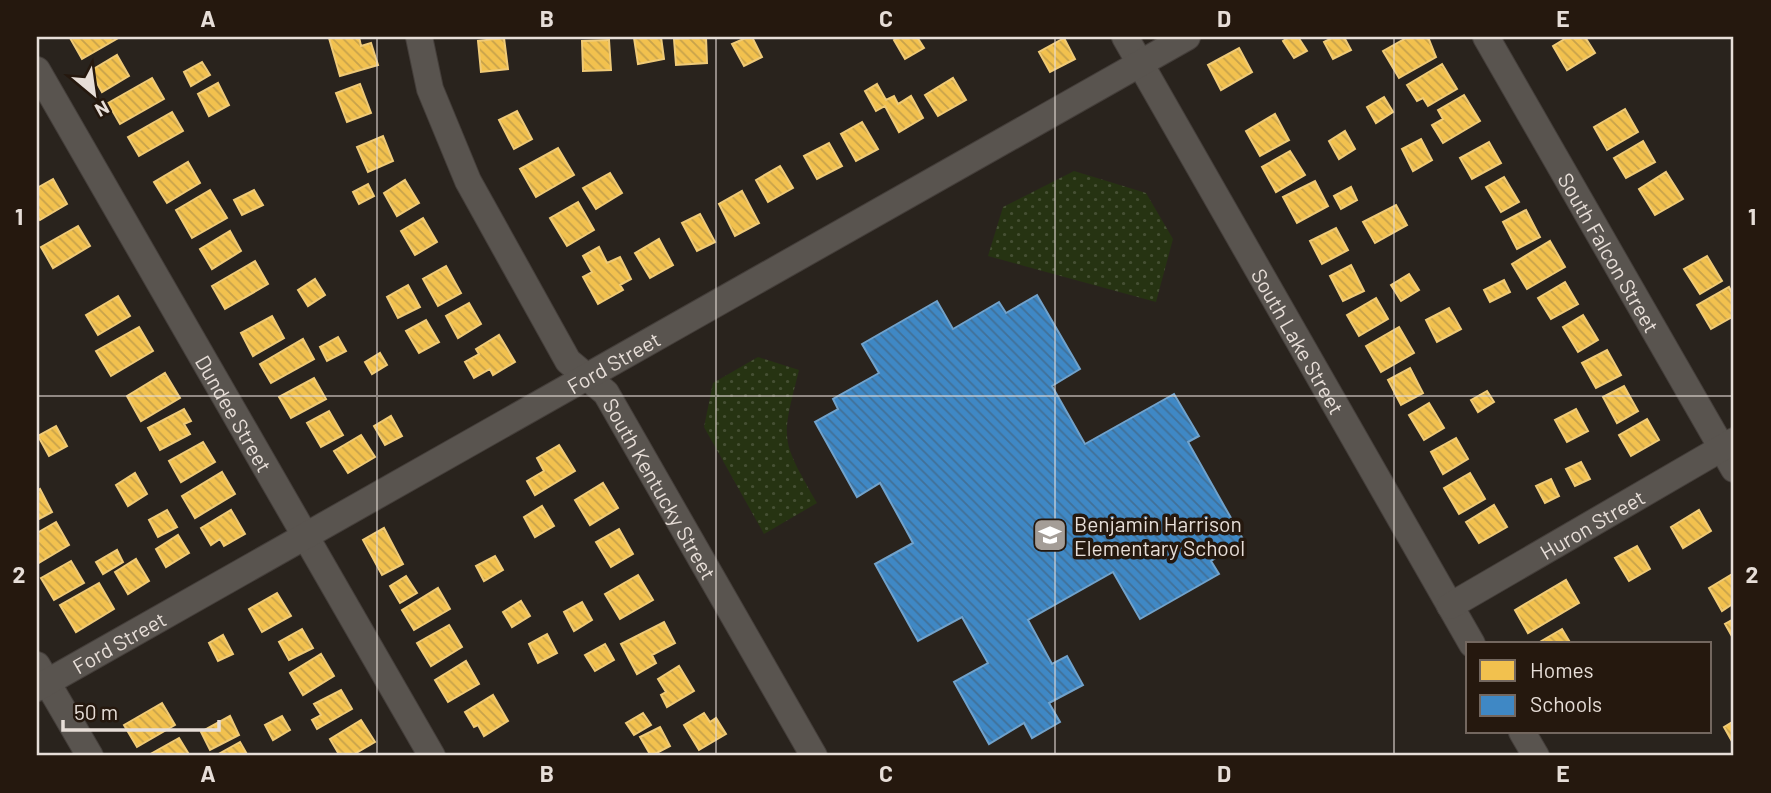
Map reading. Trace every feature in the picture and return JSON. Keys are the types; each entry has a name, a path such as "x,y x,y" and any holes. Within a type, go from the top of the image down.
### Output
{"street":[{"name":"South Kentucky Street","path":"419,37 430,89 468,181 568,361 606,393 814,756"},
{"name":"South Lake Street","path":"1125,37 1471,642"},
{"name":"Ford Street","path":"40,678 305,536 1187,37"},
{"name":"South Falcon Street","path":"1486,37 1730,453"},
{"name":"Dundee Street","path":"37,70 432,756"},
{"name":"Huron Street","path":"1450,606 1730,453"},
{"path":"40,678 90,756"},
{"path":"1523,734 1536,756"}],"green space":[{"path":"1074,171 1146,193 1173,239 1156,302 988,256 1003,207"},
{"path":"758,357 799,370 789,412 787,439 796,465 817,503 764,534 704,427 713,383"}],"building: Homes":[{"path":"120,37 82,59 70,38"},
{"path":"359,37 361,46 371,43 378,65 340,76 329,38"},
{"path":"661,37 664,59 638,64 634,38"},
{"path":"706,37 707,63 676,65 674,39"},
{"path":"752,37 762,57 744,66 732,44"},
{"path":"899,37 917,37 924,48 905,59 894,40"},
{"path":"1289,37 1298,37 1307,51 1294,58 1283,41"},
{"path":"1334,37 1344,37 1351,50 1333,59 1324,42"},
{"path":"1408,37 1428,37 1436,57 1399,78 1383,51"},
{"path":"1568,37 1585,37 1595,53 1567,70 1553,46"},
{"path":"504,38 508,69 481,72 478,41"},
{"path":"1064,38 1075,59 1050,72 1039,52"},
{"path":"609,40 611,70 583,71 582,41"},
{"path":"1239,48 1252,72 1221,90 1208,65"},
{"path":"117,55 129,76 102,92 90,71"},
{"path":"202,62 210,75 191,86 184,72"},
{"path":"1442,64 1457,89 1428,106 1423,98 1417,101 1407,85"},
{"path":"152,78 164,99 120,124 108,103"},
{"path":"953,78 966,100 938,116 925,95"},
{"path":"218,83 229,105 209,116 198,94"},
{"path":"360,84 371,113 347,122 336,93"},
{"path":"877,84 886,100 894,96 898,104 911,96 923,118 899,132 885,106 876,111 865,91"},
{"path":"1464,95 1480,121 1443,143 1432,125 1443,119 1438,110"},
{"path":"1384,97 1393,112 1376,123 1367,107"},
{"path":"1625,109 1638,132 1607,150 1594,127"},
{"path":"517,111 532,139 514,149 499,120"},
{"path":"172,112 183,131 139,156 128,137"},
{"path":"1275,114 1289,140 1260,156 1246,131"},
{"path":"862,122 878,149 856,161 841,134"},
{"path":"1345,131 1355,149 1339,159 1329,141"},
{"path":"383,136 393,161 368,172 357,147"},
{"path":"1421,139 1432,160 1413,171 1402,149"},
{"path":"1643,141 1655,162 1626,178 1614,158"},
{"path":"1489,142 1501,163 1472,179 1460,158"},
{"path":"829,143 842,166 817,179 804,156"},
{"path":"558,148 574,175 536,197 520,169"},
{"path":"1290,151 1305,175 1276,192 1262,167"},
{"path":"188,162 200,183 167,203 154,182"},
{"path":"780,166 793,188 768,202 756,180"},
{"path":"1666,172 1683,199 1655,215 1639,189"},
{"path":"610,173 622,193 596,209 583,188"},
{"path":"1504,177 1519,202 1501,212 1486,187"},
{"path":"53,179 67,204 40,220 37,215 37,188"},
{"path":"405,180 419,203 397,216 384,193"},
{"path":"1315,181 1328,206 1297,223 1283,197"},
{"path":"368,184 374,196 359,204 353,192"},
{"path":"1351,187 1357,200 1341,209 1334,196"},
{"path":"210,190 227,218 192,238 176,210"},
{"path":"254,190 263,205 242,215 234,200"},
{"path":"742,191 759,223 735,236 719,204"},
{"path":"578,202 594,230 567,246 550,218"},
{"path":"1396,205 1407,225 1375,243 1363,222"},
{"path":"1526,210 1540,237 1517,249 1503,222"},
{"path":"700,214 715,242 697,251 682,223"},
{"path":"423,218 437,242 415,255 401,231"},
{"path":"78,226 90,246 53,268 41,247"},
{"path":"1336,228 1348,250 1322,264 1310,241"},
{"path":"230,231 241,251 212,269 200,249"},
{"path":"659,239 673,265 650,278 635,253"},
{"path":"1550,241 1565,267 1527,289 1512,264"},
{"path":"599,247 607,263 620,257 631,279 620,285 623,290 598,304 583,277 592,272 583,256"},
{"path":"1707,256 1722,281 1700,294 1684,269"},
{"path":"255,261 268,284 225,309 212,286"},
{"path":"1351,265 1364,291 1343,301 1330,276"},
{"path":"446,266 461,293 438,306 423,279"},
{"path":"1409,274 1419,290 1401,301 1391,285"},
{"path":"315,279 325,295 308,306 298,290"},
{"path":"1504,280 1510,292 1490,302 1484,290"},
{"path":"1565,282 1578,304 1551,319 1538,298"},
{"path":"408,285 420,307 398,318 387,297"},
{"path":"1729,287 1734,297 1734,316 1711,329 1697,305"},
{"path":"118,296 130,316 98,335 86,315"},
{"path":"1376,298 1388,319 1359,336 1347,315"},
{"path":"469,303 481,324 458,338 446,316"},
{"path":"1449,308 1461,329 1437,342 1426,320"},
{"path":"1583,315 1598,340 1578,352 1563,327"},
{"path":"272,316 284,338 253,356 241,333"},
{"path":"426,320 439,342 419,353 406,331"},
{"path":"139,327 153,351 111,376 96,351"},
{"path":"1399,327 1414,353 1381,372 1366,346"},
{"path":"499,335 515,362 493,375 490,369 474,378 465,362 479,354 476,349"},
{"path":"338,337 346,351 327,361 320,347"},
{"path":"303,339 314,359 271,383 260,364"},
{"path":"1607,350 1621,375 1596,388 1582,363"},
{"path":"380,353 387,365 372,374 365,362"},
{"path":"1410,368 1423,393 1401,405 1388,380"},
{"path":"165,373 180,398 141,421 127,396"},
{"path":"314,378 326,399 291,418 279,397"},
{"path":"1624,386 1638,411 1617,423 1603,397"},
{"path":"1487,391 1494,402 1478,412 1471,400"},
{"path":"1429,403 1444,428 1424,440 1409,415"},
{"path":"184,409 191,421 184,424 190,434 160,450 148,428"},
{"path":"1576,409 1588,431 1567,442 1555,420"},
{"path":"329,411 343,435 321,447 307,423"},
{"path":"391,416 402,436 385,445 374,426"},
{"path":"1647,419 1659,440 1631,456 1619,435"},
{"path":"56,426 67,446 49,456 38,436"},
{"path":"361,435 375,457 348,473 334,451"},
{"path":"1456,438 1468,459 1443,474 1431,452"},
{"path":"203,442 215,462 181,482 169,461"},
{"path":"559,445 575,471 535,495 527,481 544,471 537,458"},
{"path":"1581,462 1590,479 1575,486 1566,469"},
{"path":"222,472 235,494 195,518 182,496"},
{"path":"135,473 147,494 128,506 116,485"},
{"path":"1470,473 1485,499 1459,514 1444,488"},
{"path":"1551,479 1559,496 1545,503 1536,486"},
{"path":"603,483 618,508 590,525 575,500"},
{"path":"40,489 52,512 37,520 37,491"},
{"path":"1494,505 1507,527 1479,543 1466,522"},
{"path":"542,506 554,526 535,537 524,517"},
{"path":"167,510 177,527 158,537 149,520"},
{"path":"231,510 245,534 224,546 220,539 211,545 201,528"},
{"path":"1699,510 1711,531 1683,548 1671,527"},
{"path":"56,522 69,545 37,564 37,533"},
{"path":"384,528 403,564 382,575 363,540"},
{"path":"619,529 633,554 611,567 596,542"},
{"path":"178,535 189,553 166,567 156,549"},
{"path":"1637,546 1650,569 1629,581 1615,558"},
{"path":"117,550 123,562 103,574 96,562"},
{"path":"495,556 503,570 484,581 476,566"},
{"path":"136,559 149,581 128,594 115,572"},
{"path":"71,561 84,583 54,600 41,578"},
{"path":"1734,573 1734,603 1722,611 1709,588"},
{"path":"638,575 653,600 620,619 605,594"},
{"path":"406,576 417,593 400,603 390,586"},
{"path":"1566,580 1579,603 1528,633 1515,610"},
{"path":"99,583 114,609 76,632 60,605"},
{"path":"438,588 450,609 414,630 402,610"},
{"path":"277,593 291,616 262,632 249,609"},
{"path":"521,601 530,616 512,627 503,612"},
{"path":"582,602 592,620 574,631 564,612"},
{"path":"1734,619 1734,640 1725,624"},
{"path":"664,622 675,643 652,655 656,663 637,674 621,644"},
{"path":"449,625 462,647 431,666 417,643"},
{"path":"302,629 313,648 289,660 279,642"},
{"path":"1562,629 1570,642 1540,642"},
{"path":"547,634 557,653 538,663 529,644"},
{"path":"223,635 233,654 218,661 209,643"},
{"path":"605,644 614,660 595,671 585,655"},
{"path":"321,654 334,676 303,695 290,673"},
{"path":"466,661 479,684 448,702 435,680"},
{"path":"679,666 694,691 667,707 661,695 666,692 658,679"},
{"path":"341,690 352,709 317,729 312,720 321,715 314,704"},
{"path":"493,695 508,721 484,736 478,725 474,727 465,712"},
{"path":"162,703 175,725 137,747 124,725"},
{"path":"643,713 651,725 634,735 626,723"},
{"path":"704,713 710,722 716,718 726,734 699,750 684,725"},
{"path":"230,716 239,735 210,750 201,732"},
{"path":"282,716 290,730 273,740 265,725"},
{"path":"361,720 375,742 351,756 340,756 330,739"},
{"path":"1734,721 1734,742 1733,743 1724,727"},
{"path":"660,727 670,746 651,756 640,737"},
{"path":"179,738 190,756 147,756"},
{"path":"240,742 248,756 215,756"}],"building: Schools":[{"path":"1037,295 1080,369 1052,386 1085,444 1174,394 1199,436 1188,442 1244,541 1211,561 1219,574 1140,619 1113,572 1028,620 1052,664 1067,656 1083,685 1049,703 1060,722 1032,738 1024,723 989,744 954,682 988,663 962,617 918,641 875,564 913,543 880,483 857,497 815,422 838,409 833,399 879,373 862,344 937,301 953,329 999,302 1006,313"}],"place":[{"name":"Benjamin Harrison Elementary School","path":"1050,535"}]}
